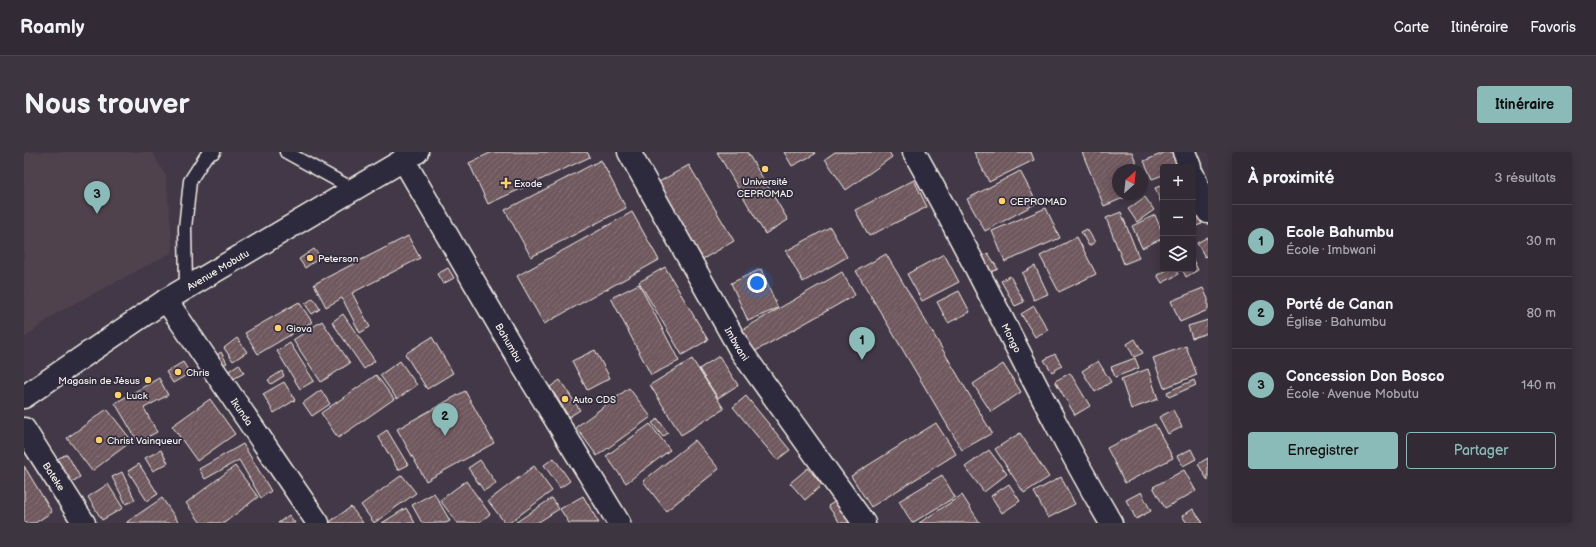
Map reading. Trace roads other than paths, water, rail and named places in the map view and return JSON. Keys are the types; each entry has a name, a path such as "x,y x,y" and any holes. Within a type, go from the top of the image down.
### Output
{"street":[{"name":"Imbwani","path":"629,152 741,351 864,523"},
{"name":"Mongo","path":"914,152 941,199 1083,476 1111,523"},
{"path":"1184,152 1189,164"},
{"name":"Avenue Mobutu","path":"24,397 186,287 410,155"},
{"name":"Bahumbu","path":"410,155 521,363 619,523"},
{"path":"1196,182 1208,212"},
{"name":"Ikunda","path":"166,300 318,523"},
{"name":"Bateke","path":"24,429 84,523"}],"lane":[{"path":"186,287 185,228 190,181 206,156 214,152"},
{"path":"286,152 353,189"}],"place":[{"name":"Université CEPROMAD","path":"765,169"},
{"name":"Exode","path":"506,183"},
{"name":"CEPROMAD","path":"1002,201"},
{"name":"Concession Don Bosco","path":"97,214"},
{"name":"Peterson","path":"310,258"},
{"name":"Giova","path":"278,328"},
{"name":"Ecole Bahumbu","path":"862,360"},
{"name":"Chris","path":"178,372"},
{"name":"Magasin de Jésus","path":"148,380"},
{"name":"Luck","path":"118,395"},
{"name":"Auto CDS","path":"565,399"},
{"name":"Porté de Canan","path":"445,436"},
{"name":"Christ Vainqueur","path":"99,440"}]}
